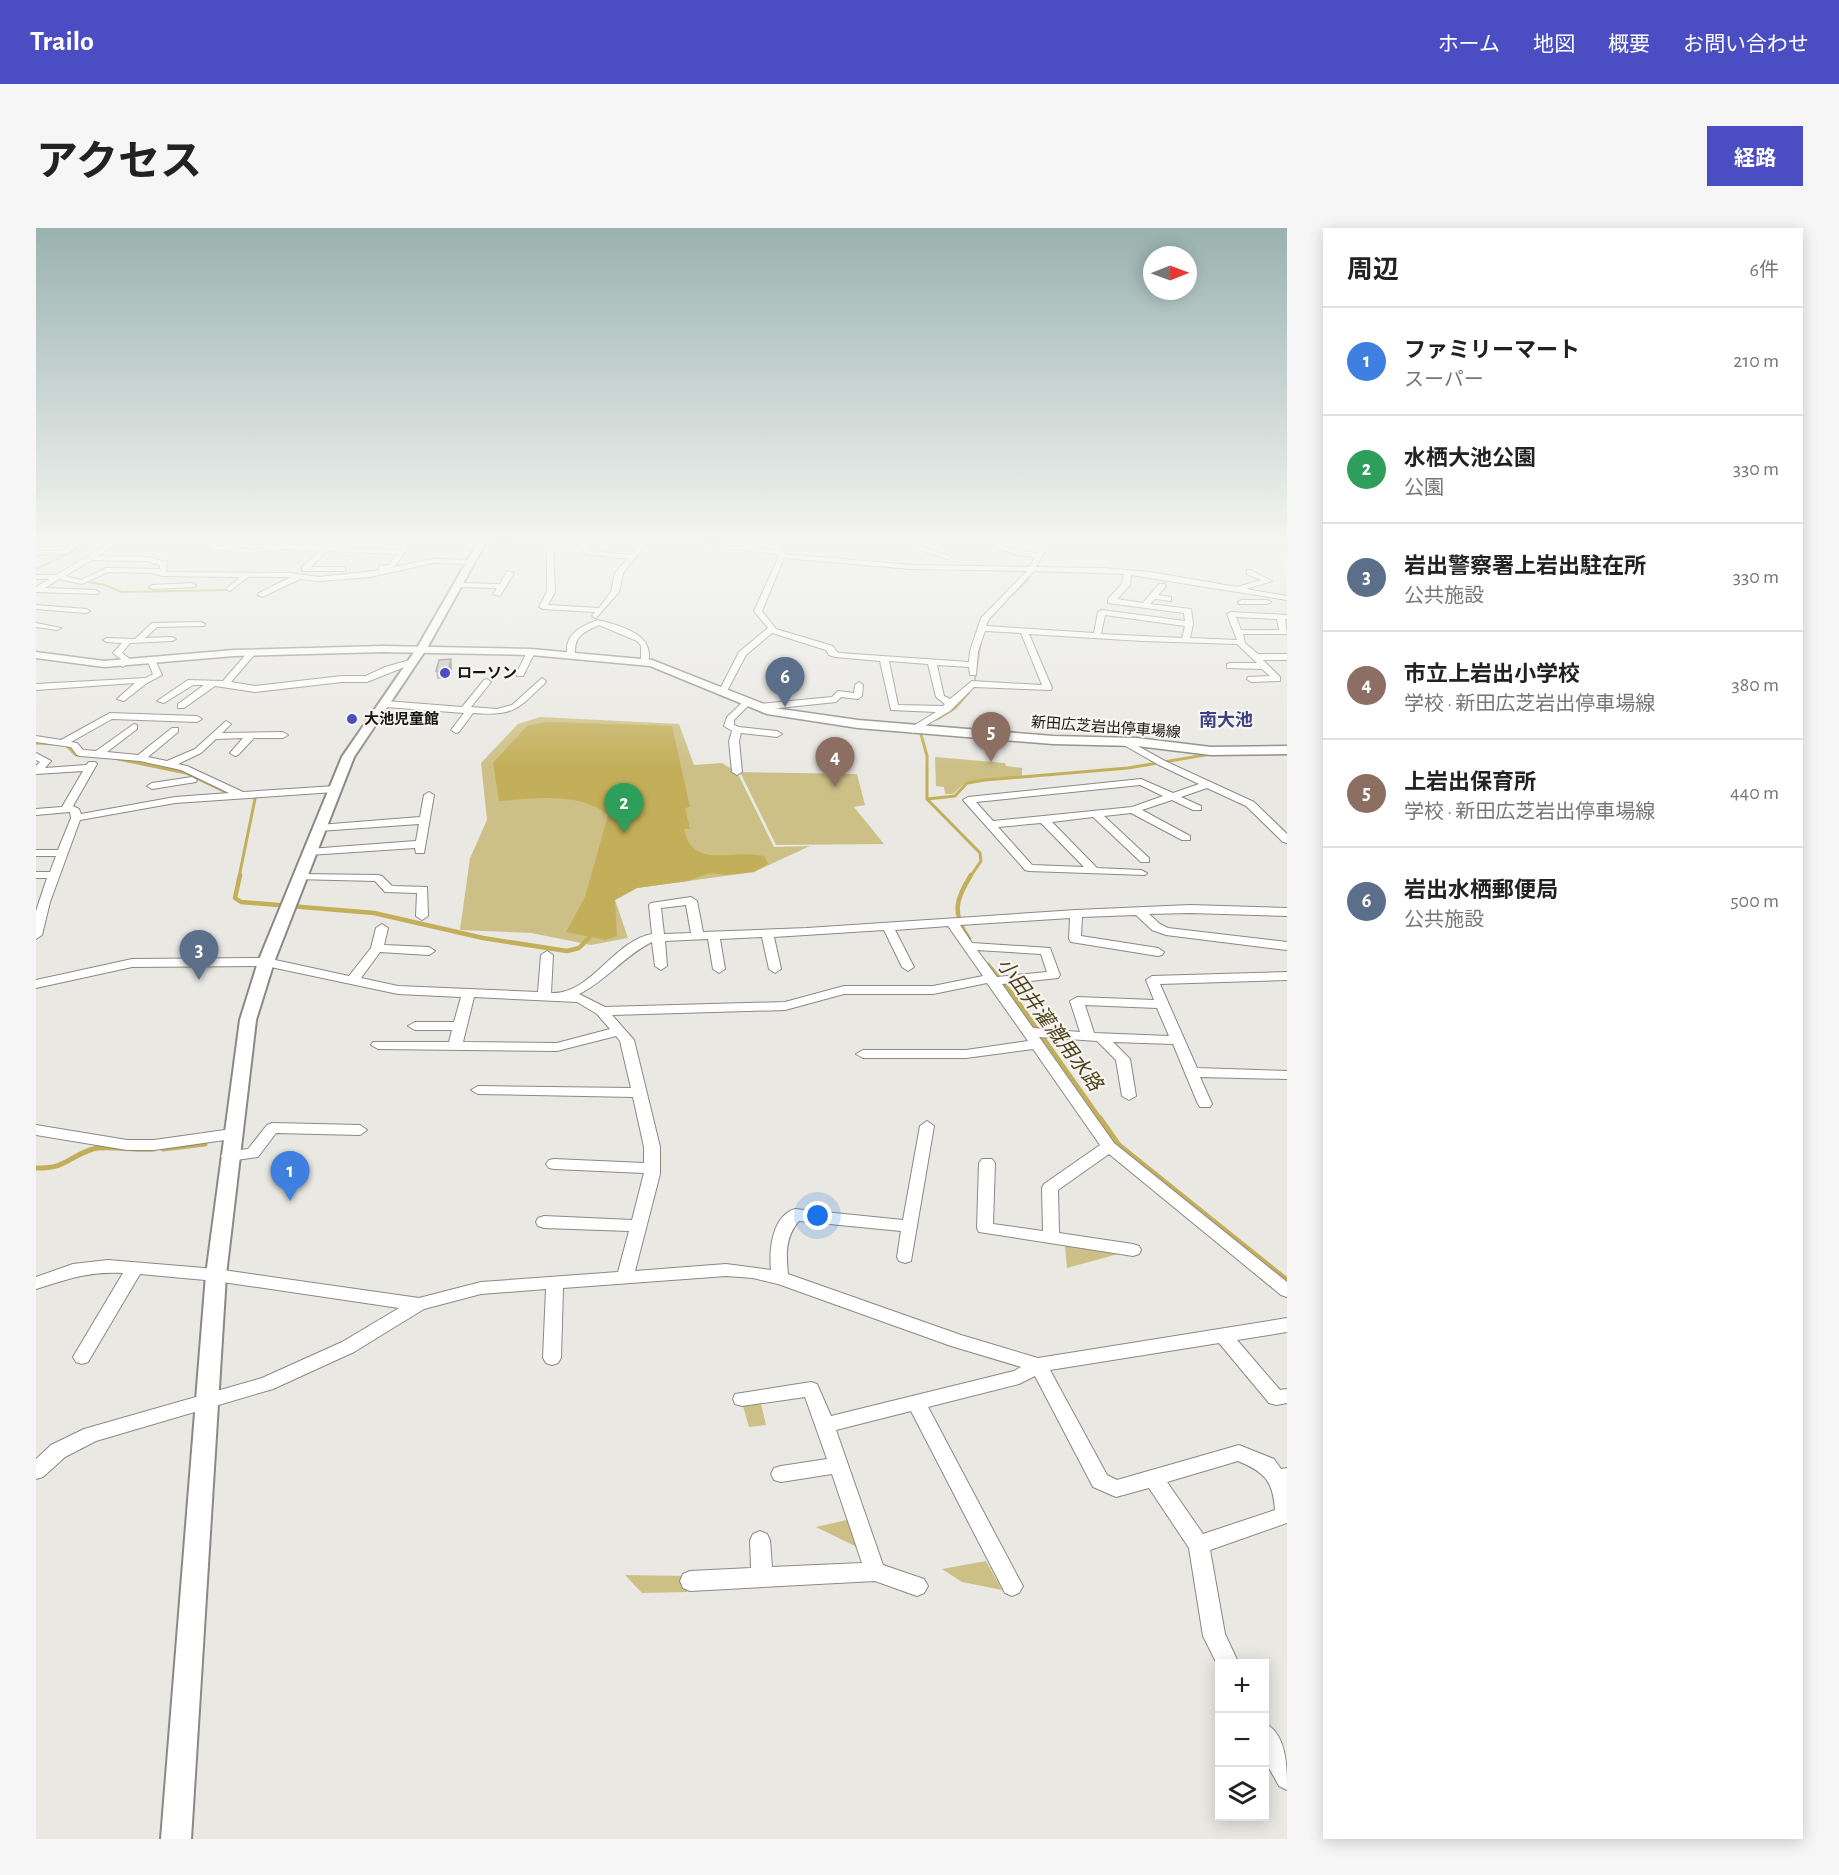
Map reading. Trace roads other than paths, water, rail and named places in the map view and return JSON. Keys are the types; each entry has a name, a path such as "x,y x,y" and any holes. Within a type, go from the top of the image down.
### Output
{"main road":[{"name":"新田広芝岩出停車場線","path":"36,655 104,664 123,664 251,654 422,648 531,652 645,662 723,691 753,705 797,716 913,730 1053,740 1125,742 1211,751 1287,750"}],"street":[{"path":"176,1839 216,1275 229,1156 248,1020 266,962 348,757 386,704 440,617"},
{"path":"596,617 595,620 598,622 640,639 645,646 645,662"},
{"path":"765,617 772,625 772,630"},
{"path":"976,684 973,665 988,617"},
{"path":"1097,636 1101,617"},
{"path":"1140,617 1189,624"},
{"path":"1185,641 1188,617"},
{"path":"1232,617 1242,641 1239,642"},
{"path":"1238,632 1284,632 1284,617"},
{"path":"1142,639 1146,618"},
{"path":"571,656 572,636 598,622"},
{"path":"123,664 127,660 117,653 156,625 201,624"},
{"path":"36,625 57,628"},
{"path":"984,628 1004,633 1024,631 1142,639 1239,642 1277,679 1251,679"},
{"path":"772,630 830,648 832,653 838,655 973,665"},
{"path":"723,691 742,654 772,630"},
{"path":"913,730 949,706 976,684 1048,688 1024,631"},
{"path":"107,640 172,639"},
{"path":"520,674 531,652"},
{"path":"225,684 251,654"},
{"path":"1256,657 1287,657"},
{"path":"884,658 894,708 949,706"},
{"path":"121,699 144,681 158,675 152,662"},
{"path":"161,701 191,682 215,682 255,690 342,679 367,679 388,669 413,662"},
{"path":"932,662 940,698 949,706"},
{"path":"1230,666 1264,666"},
{"path":"36,687 144,681"},
{"path":"386,704 497,712 515,706 542,681"},
{"path":"181,706 215,682"},
{"path":"456,730 487,682"},
{"path":"777,734 737,730 729,726 730,719 753,705 836,699 838,694 858,696 859,685"},
{"path":"64,742 110,716 196,719"},
{"path":"169,764 198,752 226,724"},
{"path":"66,809 94,761 134,727"},
{"path":"140,758 175,730"},
{"path":"737,730 734,741 737,772"},
{"path":"214,736 283,735"},
{"path":"235,753 251,736"},
{"path":"36,739 64,742 74,746 80,753 94,761"},
{"path":"1125,742 1206,785 1250,804 1287,840"},
{"path":"36,756 46,761 37,771 94,761 140,758 198,773 243,797"},
{"path":"155,802 151,782 192,780"},
{"path":"1141,873 1029,868 968,800 1142,782 1197,808"},
{"path":"990,825 1133,810 1206,785"},
{"path":"76,818 155,802 334,789"},
{"path":"309,852 421,847 429,795"},
{"path":"36,812 66,809 75,811 76,818 55,875 41,896 36,935"},
{"path":"1133,810 1186,838"},
{"path":"1095,814 1144,860"},
{"path":"1043,819 1095,871"},
{"path":"319,828 425,820"},
{"path":"36,853 64,853"},
{"path":"36,876 55,875"},
{"path":"299,877 378,878 388,890 423,889 422,916"},
{"path":"661,966 655,905 691,902 697,935"},
{"path":"564,996 587,987 630,946 658,937 888,927 1190,909 1287,912"},
{"path":"1140,912 1156,927 1166,931 1287,946"},
{"path":"1076,914 1075,939 1158,952"},
{"path":"958,922 1033,1038 1109,1146 1287,1291"},
{"path":"888,927 908,967"},
{"path":"352,981 377,948 382,928"},
{"path":"767,933 775,969"},
{"path":"713,935 719,969"},
{"path":"602,1011 785,1006 844,990 933,990 997,980 1054,975 1046,951 972,946"},
{"path":"377,948 429,951"},
{"path":"544,995 547,955"},
{"path":"36,984 132,963 266,962 398,990 580,998 602,1011 627,1040 652,1147 652,1168 625,1277"},
{"path":"1205,1104 1152,980 1287,976"},
{"path":"455,1046 468,994"},
{"path":"1129,1096 1123,1059 1095,1038 1077,1001 1162,1004"},
{"path":"415,1026 460,1026"},
{"path":"378,1045 557,1047 618,1031"},
{"path":"863,1054 966,1054 1053,1035 1178,1040"},
{"path":"1192,1072 1287,1075"},
{"path":"478,1090 640,1093"},
{"path":"904,1257 927,1126"},
{"path":"229,1156 253,1153 272,1128 360,1130"},
{"path":"36,1130 127,1145 154,1145 232,1134"},
{"path":"1051,1239 1050,1188 1109,1146"},
{"path":"987,1163 985,1228 1133,1251"},
{"path":"554,1164 652,1168"},
{"path":"780,1278 776,1247 783,1227 795,1215 910,1226"},
{"path":"544,1222 638,1226"},
{"path":"38,1285 74,1270 108,1266 216,1275 419,1304"},
{"path":"82,1357 135,1268"},
{"path":"36,1471 58,1451 90,1435 267,1384 295,1372 348,1347 419,1304 481,1288 726,1269 780,1278 957,1341 1038,1365 1100,1481 1116,1489 1239,1453 1267,1465 1282,1477 1285,1515 1199,1545"},
{"path":"552,1358 555,1283"},
{"path":"825,1425 1019,1377 1038,1365 1287,1325"},
{"path":"1223,1335 1276,1398 1287,1396"},
{"path":"742,1399 812,1389 875,1572"},
{"path":"916,1403 1012,1586"},
{"path":"782,1474 838,1465"},
{"path":"1154,1479 1199,1545 1214,1636 1226,1659"},
{"path":"760,1540 762,1578"},
{"path":"690,1581 875,1572 917,1586"},
{"path":"1269,1744 1287,1778"}],"waterway":[{"name":"小田井灌漑用水路","path":"974,685 982,635"},
{"name":"小田井灌漑用水路","path":"937,719 955,708 969,692"},
{"name":"小田井灌漑用水路","path":"921,734 927,756 927,799"},
{"path":"36,743 55,744"},
{"path":"66,745 76,755 83,755"},
{"path":"927,799 955,796 967,783 985,780 1128,768 1211,754"},
{"path":"118,759 186,773 232,795"},
{"path":"239,877 255,799 250,794"},
{"name":"小田井灌漑用水路","path":"927,799 980,853 981,861 970,877"},
{"path":"240,875 235,898 241,902 374,913 483,938 567,951 579,948 590,937"},
{"name":"小田井灌漑用水路","path":"969,939 960,922 958,907 962,892 971,875"},
{"name":"小田井灌漑用水路","path":"988,965 1013,995 1101,1120"},
{"name":"小田井灌漑用水路","path":"1100,1118 1119,1145 1287,1280"},
{"path":"163,1149 205,1144"},
{"path":"36,1168 62,1164 84,1152 98,1148 154,1149"}],"place":[{"name":"ローソン","path":"445,673"},
{"name":"岩出水栖郵便局","path":"785,707"},
{"name":"大池児童館","path":"352,719"},
{"name":"上岩出保育所","path":"991,762"},
{"name":"市立上岩出小学校","path":"835,787"},
{"name":"水栖大池公園","path":"624,833"},
{"name":"岩出警察署上岩出駐在所","path":"199,980"},
{"name":"ファミリーマート","path":"290,1201"}],"district":[{"name":"南大池","path":"1226,720"}]}
